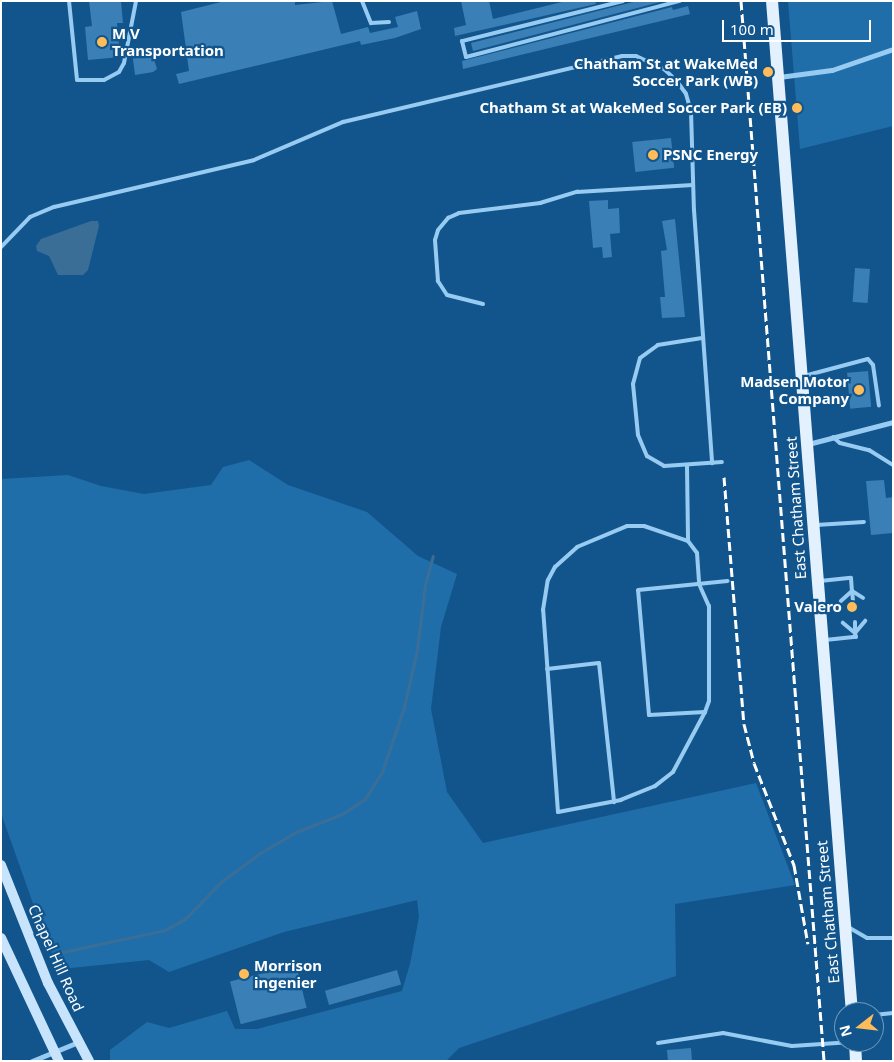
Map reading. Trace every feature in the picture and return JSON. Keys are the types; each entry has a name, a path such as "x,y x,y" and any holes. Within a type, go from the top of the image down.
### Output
{"main road":[{"name":"East Chatham Street","path":"772,1 851,1002"},
{"name":"Chapel Hill Road","path":"1,865 38,961 89,1061"},
{"path":"1,938 59,1061"}],"street":[{"path":"778,77 832,70 893,49"},
{"path":"807,444 893,422"},
{"path":"32,1061 78,1042"}],"lane":[{"path":"68,1 78,80 104,80 119,72 124,63 136,1"},
{"path":"362,1 371,22 388,22"},
{"path":"623,1 462,40 466,57 680,1"},
{"path":"1,246 30,217 54,206 254,160 343,122 622,56 636,56 664,69 686,94 691,111 702,338 712,463"},
{"path":"483,304 447,294 438,281 435,240 438,230 448,218 459,213 540,203 577,192 694,185"},
{"path":"702,338 652,348 640,358 633,374 642,447 656,463 687,466 722,462"},
{"path":"802,377 868,359 873,365 879,406"},
{"path":"833,437 840,443 869,450 893,465"},
{"path":"687,466 688,541"},
{"path":"814,525 864,522"},
{"path":"627,526 651,528 688,541 697,553 699,584 709,606 710,692 705,712 673,772 637,795 614,802 558,812 547,669 544,594 555,566 564,557 591,538 627,526"},
{"path":"818,581 851,578 853,600"},
{"path":"705,712 648,715 638,590 728,581"},
{"path":"852,590 863,598"},
{"path":"841,601 852,590"},
{"path":"855,633 865,621"},
{"path":"823,640 856,637 854,622"},
{"path":"843,623 855,633"},
{"path":"547,669 599,663 614,802"},
{"path":"845,926 867,938 893,938"},
{"path":"658,1043 723,1033 792,1046 834,1043"}],"shaded area":[{"path":"788,1 893,1 893,126 800,149"},
{"path":"91,221 98,221 99,226 88,270 83,275 58,275 49,256 37,251 36,246 41,239"},
{"path":"249,460 288,485 367,512 418,556 457,574 441,627 431,709 447,792 483,843 756,783 795,885 675,904 676,976 459,1048 446,1061 110,1061 110,1050 147,1022 169,1028 227,1011 235,1029 257,1029 402,991 410,964 419,917 417,900 284,932 169,972 149,960 61,969 48,946 1,813 1,479 68,475 101,486 144,494 211,485 223,467"}],"building":[{"name":"M V Transportation","path":"89,1 121,1 123,23 117,23 120,57 88,60 85,27 92,26"},
{"path":"225,1 295,1 295,5 332,1 341,34 368,27 370,33 398,27 395,17 417,11 421,29 395,38 361,45 360,41 179,84 176,74 189,71 181,12"},
{"path":"461,1 489,1 493,19 566,1 595,1 596,4 455,36 454,28 466,25"},
{"path":"637,1 664,1 473,51 471,43"},
{"path":"688,6 690,14 463,69 462,61 672,7 673,10"},
{"path":"151,50 157,69 153,72 135,75 132,52"},
{"name":"PSNC Energy","path":"671,138 674,168 635,172 632,142"},
{"path":"608,200 608,209 619,208 620,233 610,234 612,257 603,258 602,247 593,248 589,201"},
{"path":"675,219 685,317 662,318 660,297 665,297 661,251 667,250 662,221"},
{"path":"855,268 870,269 868,303 853,302"},
{"name":"Madsen Motor Company","path":"868,371 871,407 850,409 847,373"},
{"path":"884,480 886,498 893,497 893,533 871,535 866,481"},
{"path":"296,965 307,1008 241,1024 230,981"},
{"path":"397,970 401,984 329,1005 325,991"},
{"path":"691,1048 692,1061 668,1061 667,1050"}],"waterway":[{"path":"58,953 165,930 185,919 222,881 260,853 296,832 342,814 365,799 382,772 404,707 417,650 425,585 433,556"}],"railway":[{"path":"741,1 824,1061"},
{"path":"724,477 744,724 754,763 794,865 808,944"}],"place":[{"name":"M V Transportation","path":"102,42"},
{"name":"Chatham St at WakeMed Soccer Park (WB)","path":"768,72"},
{"name":"Chatham St at WakeMed Soccer Park (EB)","path":"797,108"},
{"name":"PSNC Energy","path":"653,155"},
{"name":"Madsen Motor Company","path":"859,390"},
{"name":"Valero","path":"852,607"},
{"name":"Morrison ingenier","path":"244,974"}]}
